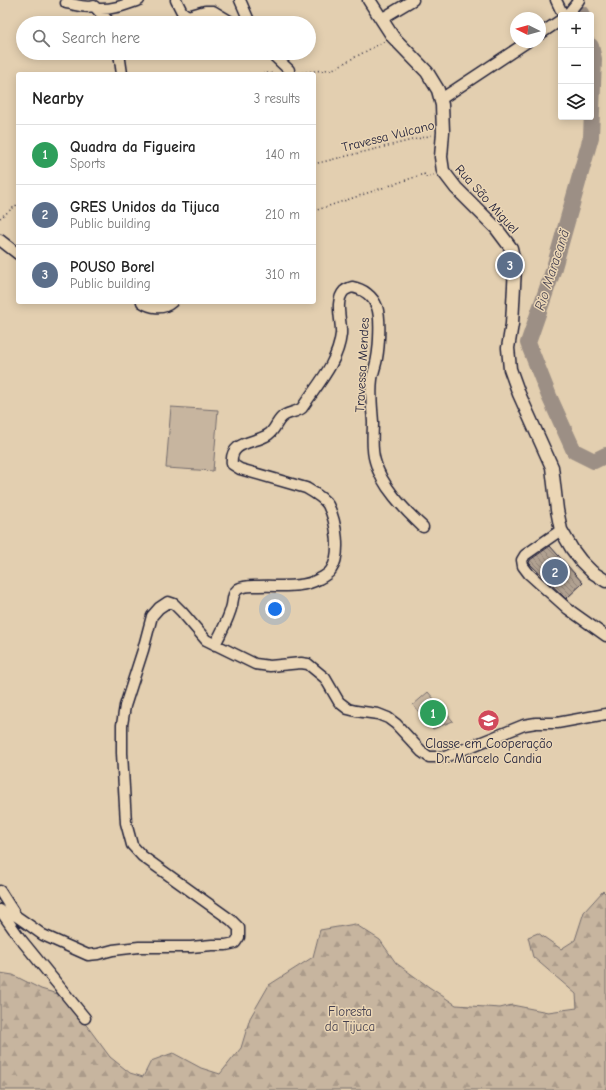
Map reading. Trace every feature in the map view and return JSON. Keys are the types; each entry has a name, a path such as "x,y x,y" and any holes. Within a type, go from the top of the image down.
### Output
{"street":[{"path":"66,3 77,4 83,7 96,5 107,10 139,0"},
{"path":"176,0 184,14 191,16 205,11 213,11 221,16"},
{"path":"240,0 247,16"},
{"name":"Rua São Miguel","path":"369,0 393,37 427,72 435,85 441,99 443,132 441,157 443,172 456,188 496,228 511,248 515,267 512,324 508,348 510,369 519,394 552,467 561,530 581,561 592,572 606,581"},
{"path":"381,19 413,0"},
{"path":"556,0 562,12"},
{"path":"569,12 576,3"},
{"path":"96,5 105,16"},
{"path":"546,30 558,22"},
{"path":"441,99 518,48"},
{"path":"120,60 122,72"},
{"path":"279,60 292,72"},
{"path":"0,240 16,252"},
{"name":"Travessa Mendes","path":"216,645 231,607 234,594 237,590 245,586 290,586 306,584 320,579 331,570 336,558 337,544 335,527 327,504 316,494 306,488 240,469 232,464 231,458 236,448 247,441 268,435 285,414 298,411 302,408 326,374 337,350 341,334 339,304 344,292 352,286 360,288 369,294 377,307 377,359 372,379 374,461 380,476 404,509 423,527"},
{"path":"145,304 156,307 164,307 169,304"},
{"path":"561,530 525,555 522,560 523,566 529,574 568,609 606,636"},
{"path":"0,891 16,916 49,938 88,955 139,947 226,945 235,943 239,937 239,928 231,920 142,856 132,845 126,823 122,753 122,725 125,706 152,616 159,608 168,602 174,604 182,612 206,640 255,664 270,666 301,663 308,664 325,678 339,702 348,709 356,712 378,714 388,718 396,724 422,752 430,757 445,757 524,725 536,723 557,723 606,714"},
{"path":"0,910 19,938 85,1018"}],"path":[{"path":"292,72 333,70 393,37"},
{"name":"Travessa Vulcano","path":"316,164 443,132"},
{"path":"316,210 424,174 425,177 443,172"},
{"path":"0,218 16,206"}],"green space":[{"path":"171,407 218,410 213,471 166,468"},
{"path":"428,692 453,721 433,729 413,705"},
{"name":"Floresta da Tijuca","path":"603,891 606,894 606,1090 0,1090 0,973 13,975 41,989 61,995 110,1057 130,1073 143,1077 151,1061 173,1053 201,1068 220,1074 241,1048 250,1018 269,985 313,957 320,930 355,924 380,940 396,963 456,1005 500,1008 512,1005 548,1012 577,1008 576,994 533,957 528,937 538,933 561,949 575,940 584,912"}],"building":[{"path":"550,546 583,583 566,599 529,563 530,560"}],"waterway":[{"name":"Rio Maracanã","path":"591,48 594,59 591,137 553,271 528,343 549,396 574,451 594,461 606,455"}],"place":[{"name":"POUSO Borel","path":"510,265"},
{"name":"GRES Unidos da Tijuca","path":"555,572"},
{"name":"Quadra da Figueira","path":"433,713"},
{"name":"Classe em Cooperação Dr. Marcelo Candia","path":"489,721"}]}
